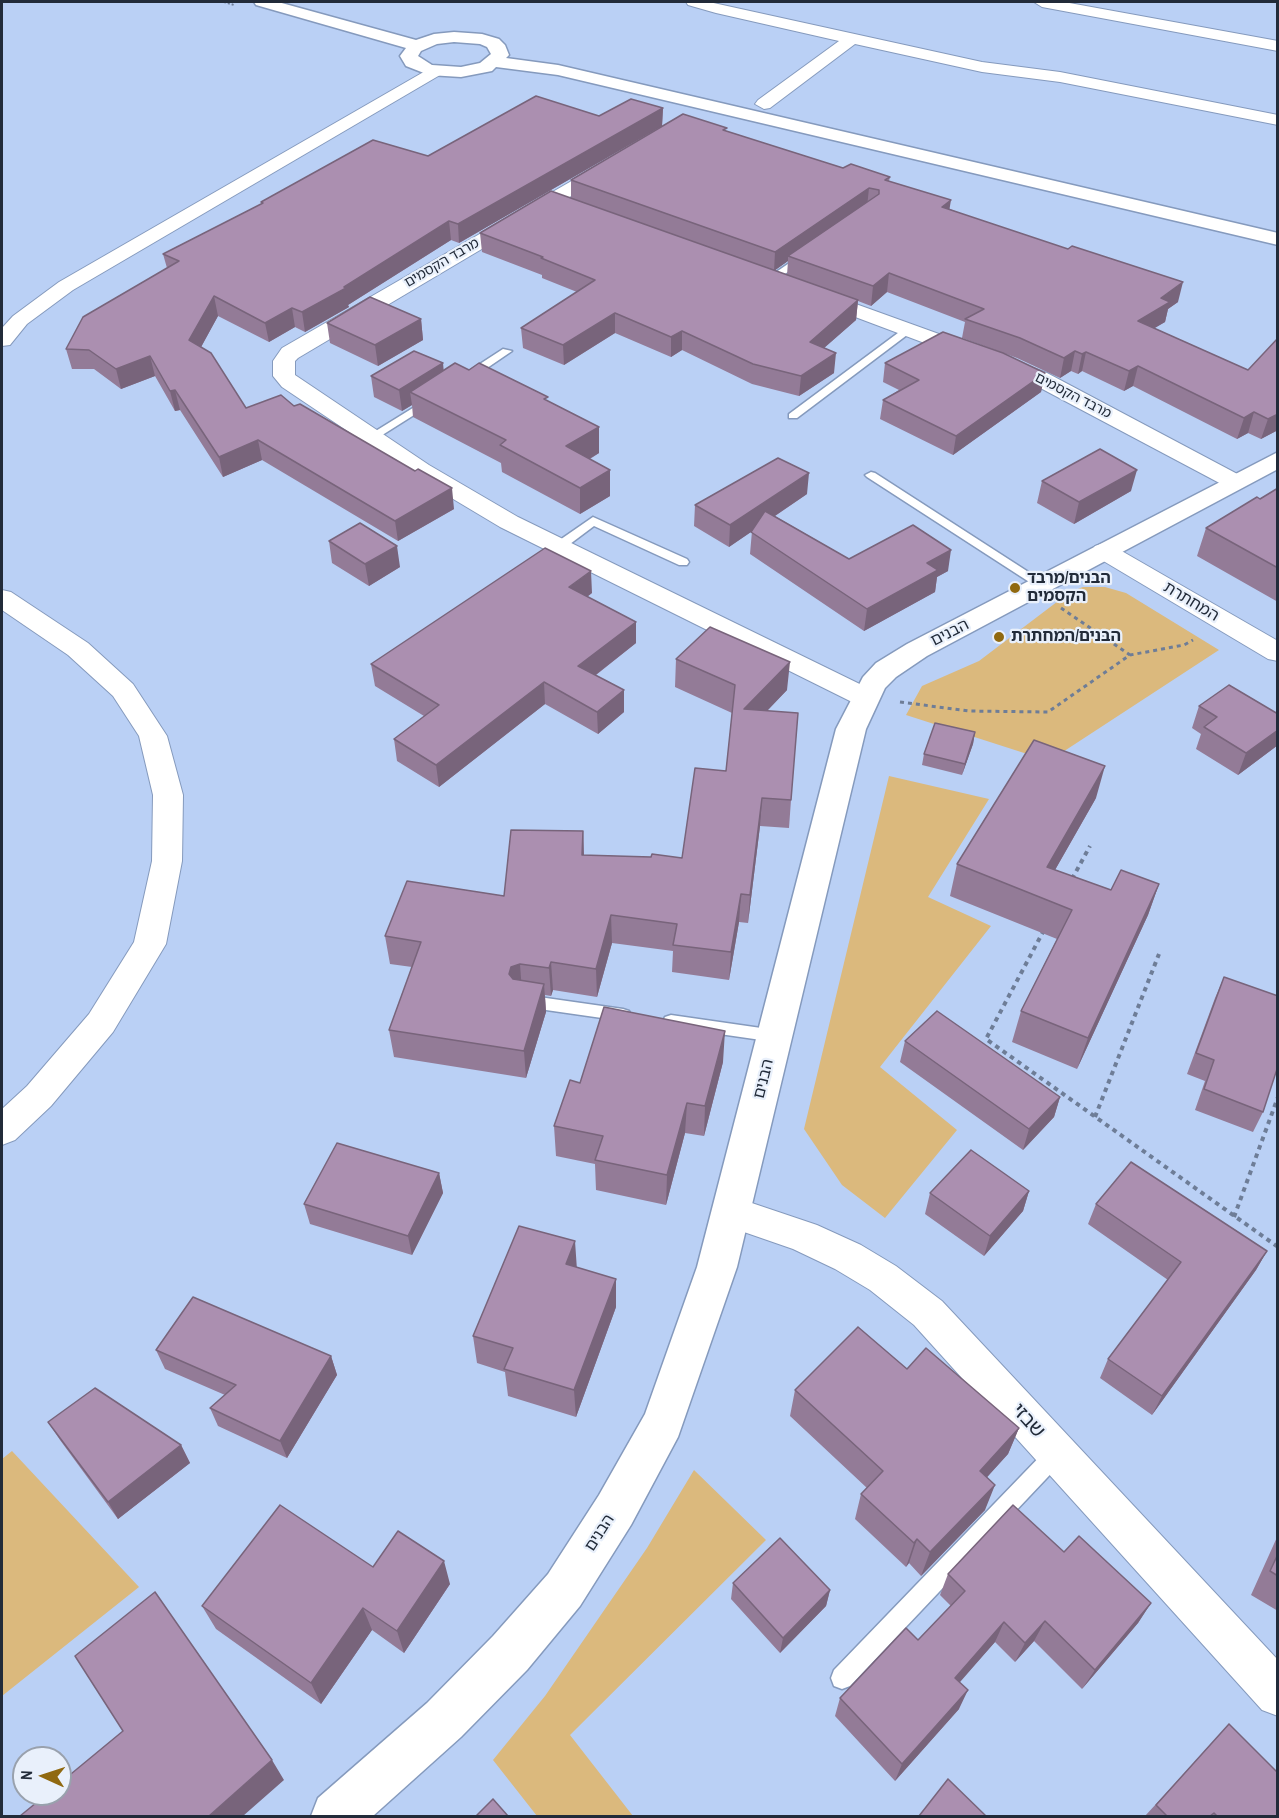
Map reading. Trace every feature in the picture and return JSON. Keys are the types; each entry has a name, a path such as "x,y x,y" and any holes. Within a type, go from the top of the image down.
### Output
{"street":[{"path":"262,2 418,46 446,38"},
{"path":"312,2 446,38 482,39 493,44 497,57"},
{"path":"694,2 982,67 1060,77 1278,120"},
{"path":"1042,2 1278,46"},
{"path":"764,104 852,39"},
{"path":"418,46 409,56 412,62 434,71 461,72 497,57 608,69 1014,161 1278,226"},
{"path":"497,57 1278,239"},
{"path":"2,340 20,320 66,286 434,71"},
{"path":"551,200 628,154"},
{"path":"551,200 573,208"},
{"name":"מרבד הקסמים","path":"551,200 290,352 282,369 290,382 465,496 558,547 864,697"},
{"name":"מרבד הקסמים","path":"750,271 1039,378 1234,482"},
{"name":"הבנים","path":"336,1816 444,1720 510,1653 570,1580 615,1510 663,1423 701,1320 731,1212 850,729 864,697 886,670 903,658 1278,459"},
{"name":"המחתרת","path":"1104,551 1278,653"},
{"path":"2,598 78,649 123,690 153,736 168,795 167,861 150,944 102,1023 39,1096 2,1130"},
{"name":"שבזי","path":"731,1212 804,1237 848,1257 883,1278 928,1314 1278,1694"}],"lane":[{"path":"772,279 817,248"},
{"path":"793,416 910,329"},
{"path":"459,382 507,351"},
{"path":"372,437 440,394"},
{"path":"871,475 1037,586"},
{"path":"558,547 593,521 683,562"},
{"path":"522,1000 637,1017"},
{"path":"660,1020 775,1036"},
{"path":"842,1678 1057,1453"}],"path":[{"path":"1037,586 1130,655"},
{"path":"864,697 969,711 1048,712 1130,655 1185,645 1225,622"},
{"path":"1068,886 1090,846"},
{"path":"1046,927 986,1039 1278,1248"},
{"path":"1095,1117 1159,954"},
{"path":"1234,1216 1278,1097"}],"shaded area":[{"path":"1083,587 1105,587 1126,593 1219,650 1049,761 906,715 922,686 979,661 1070,592"},
{"path":"889,776 989,799 928,897 991,926 880,1067 957,1130 885,1218 842,1185 804,1129"},
{"path":"12,1451 139,1587 2,1696 2,1459"},
{"path":"694,1470 766,1540 570,1735 633,1816 537,1816 493,1760 545,1696 647,1548"}],"building":[{"path":"536,96 599,116 631,99 663,108 458,224 449,221 344,287 346,288 302,312 292,308 265,323 214,296 189,340 211,353 246,408 281,395 294,406 300,404 415,471 418,469 452,488 395,521 258,440 219,457 175,390 170,391 150,356 116,369 89,350 66,349 83,317 179,261 163,254 263,203 261,202 373,140 428,156"},
{"path":"683,114 727,128 723,130 843,168 851,164 890,177 885,180 951,200 942,207 1068,249 1072,246 1183,282 1161,298 1170,302 1138,321 1248,370 1278,338 1278,414 1268,419 1254,412 1244,418 1138,366 1129,371 1086,352 1082,354 1075,351 1064,358 1020,338 965,319 984,309 889,273 873,286 788,256 879,194 879,190 869,188 775,252 571,180"},
{"path":"551,191 858,300 810,342 836,353 801,376 753,364 682,331 671,337 615,313 563,345 521,328 595,280 480,233"},
{"path":"370,297 421,319 375,345 327,323"},
{"path":"943,332 1003,353 1045,373 956,436 883,400 919,380 885,363"},
{"path":"414,351 443,363 399,390 371,376"},
{"path":"455,363 469,370 479,363 548,397 544,399 599,427 566,446 610,470 580,488 500,445 506,440 410,392"},
{"path":"1100,449 1137,470 1079,502 1042,481"},
{"path":"778,458 809,473 730,525 695,505"},
{"path":"1278,488 1278,568 1206,528 1257,497 1260,499"},
{"path":"765,511 849,559 913,525 951,550 927,563 938,570 867,609 751,532"},
{"path":"360,523 397,546 365,564 329,541"},
{"path":"545,548 591,571 569,587 636,622 578,666 624,690 597,712 544,682 436,765 394,739 439,705 371,664"},
{"path":"710,627 790,662 744,709 798,713 791,800 762,798 750,895 741,894 731,952 673,945 677,924 611,915 596,969 551,962 549,968 520,964 511,967 509,974 513,979 544,984 524,1051 389,1030 421,942 385,936 407,881 504,896 511,830 583,831 582,855 651,857 652,854 682,858 695,768 726,771 735,685 676,659"},
{"path":"1229,685 1278,714 1278,730 1246,753 1204,727 1217,717 1199,706"},
{"path":"935,723 975,732 965,764 924,754"},
{"path":"1034,740 1105,766 1047,867 1111,890 1121,870 1159,884 1088,1038 1021,1011 1072,910 957,864"},
{"path":"1224,977 1278,996 1278,1066 1263,1112 1204,1089 1214,1060 1196,1053"},
{"path":"604,1007 725,1031 705,1106 687,1103 667,1175 595,1160 603,1136 554,1126 570,1080 580,1083"},
{"path":"937,1011 1060,1097 1029,1129 905,1041"},
{"path":"337,1143 439,1173 408,1236 304,1204"},
{"path":"971,1150 1029,1191 990,1236 930,1193"},
{"path":"1131,1162 1267,1251 1162,1396 1108,1359 1181,1262 1096,1204"},
{"path":"519,1226 575,1241 566,1264 616,1279 574,1390 504,1369 513,1348 473,1336"},
{"path":"193,1297 331,1356 280,1441 210,1408 236,1385 156,1350"},
{"path":"858,1327 907,1369 926,1348 1019,1428 980,1471 995,1485 930,1552 917,1539 914,1543 861,1494 883,1471 795,1390"},
{"path":"95,1388 181,1445 108,1502 48,1422"},
{"path":"280,1505 373,1567 398,1531 444,1561 397,1631 363,1608 311,1683 202,1606"},
{"path":"1013,1505 1064,1552 1079,1536 1151,1603 1095,1670 1045,1621 1025,1643 1004,1622 955,1678 968,1690 902,1764 840,1698 906,1628 918,1640 965,1591 948,1574"},
{"path":"780,1538 830,1590 783,1638 733,1583"},
{"path":"1278,1554 1278,1576 1270,1571"},
{"path":"155,1592 272,1760 209,1816 20,1816 32,1806 72,1806 72,1773 123,1731 75,1656"},
{"path":"1229,1724 1278,1773 1278,1816 1217,1816 1214,1813 1210,1816 1167,1816 1156,1805"},
{"path":"948,1779 986,1816 919,1816"},
{"path":"493,1799 508,1816 476,1816"}],"place":[{"name":"הבנים/מרבד הקסמים","path":"1015,588"},
{"name":"הבנים/המחתרת","path":"999,637"}]}
